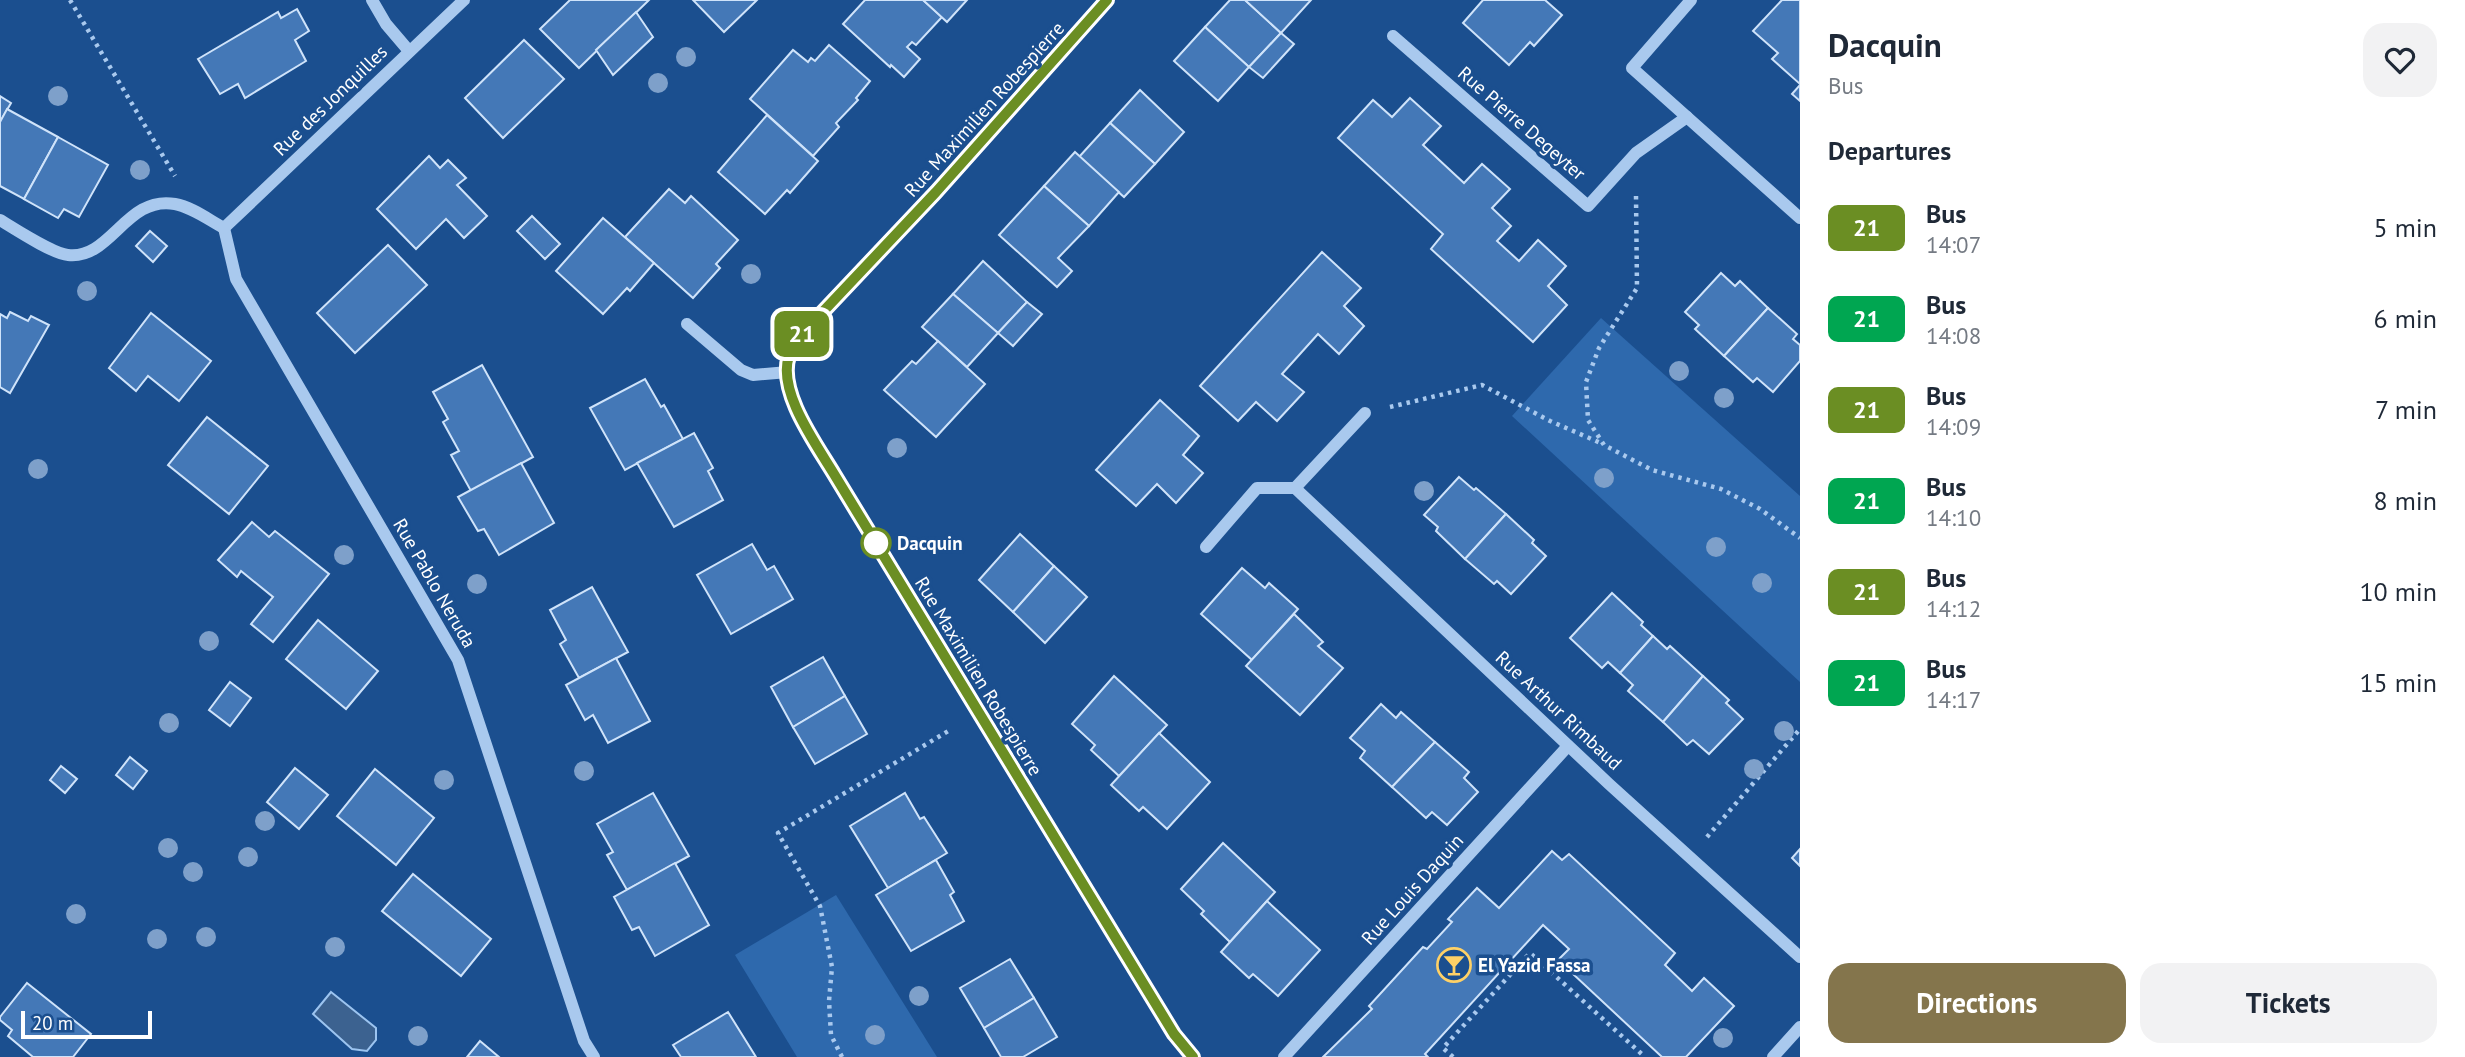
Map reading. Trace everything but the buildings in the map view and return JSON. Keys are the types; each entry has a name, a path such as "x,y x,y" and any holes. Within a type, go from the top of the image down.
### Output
{"street":[{"path":"372,0 386,24 410,51"},
{"name":"Rue des Jonquilles","path":"224,228 464,0"},
{"name":"Rue Maximilien Robespierre","path":"1107,0 936,192 800,336 788,358 787,382 800,416 827,462 1174,1034 1193,1057"},
{"path":"1691,0 1632,68 1800,218"},
{"name":"Rue Pierre Degeyter","path":"1392,36 1588,206 1636,153 1687,117"},
{"path":"0,220 64,255 80,256 99,245 142,208 151,204 178,205 224,228"},
{"name":"Rue Pablo Neruda","path":"224,228 236,279 457,660 584,1041 594,1057"},
{"path":"687,324 741,370 753,375 788,372"},
{"path":"1206,547 1257,488 1295,488 1365,412"},
{"name":"Rue Arthur Rimbaud","path":"1295,488 1568,746 1800,957"},
{"name":"Rue Louis Daquin","path":"1284,1057 1568,746"},
{"path":"1773,1057 1800,1027"}],"path":[{"path":"70,0 177,180 178,205"},
{"path":"1604,445 1588,420 1586,382 1598,348 1637,288 1636,153"},
{"path":"1365,412 1482,385 1652,470 1721,489 1760,509 1800,538"},
{"path":"1689,858 1800,729"},
{"path":"842,1057 831,1035 829,1000 832,967 821,906 778,833 950,730"},
{"path":"1453,1057 1443,1048 1530,953 1645,1057"}],"shaded area":[{"path":"1601,318 1800,496 1800,682 1512,416"},
{"path":"836,895 937,1057 797,1057 735,955"},
{"path":"331,992 376,1028 376,1040 367,1051 352,1049 313,1014"}],"bus line":[{"name":"21","path":"1107,0 936,192 800,336 788,358 787,382 800,416 834,474 1174,1034 1193,1057"}],"place":[{"name":"Dacquin","path":"876,543"},
{"name":"El Yazid Fassa","path":"1454,965"}]}
